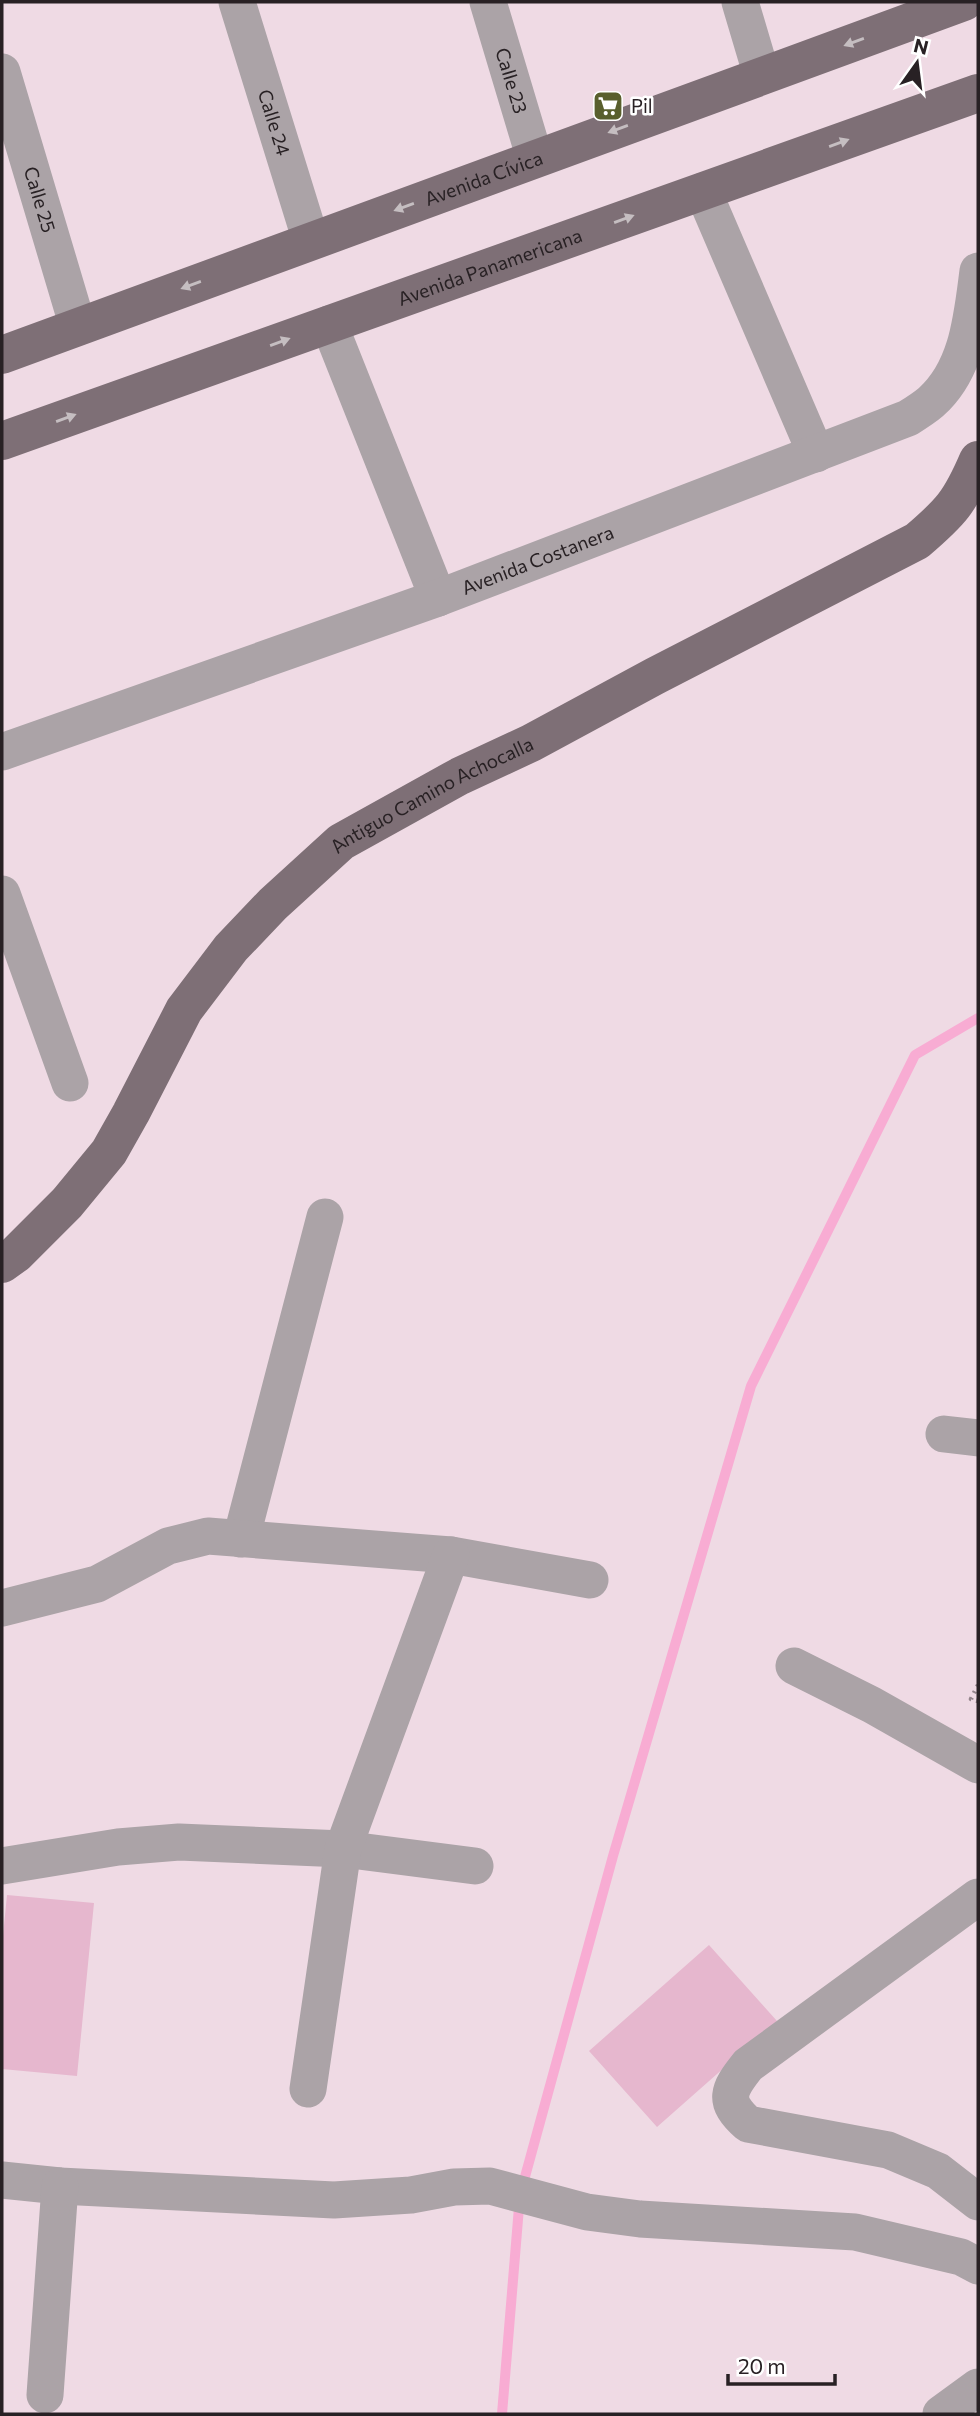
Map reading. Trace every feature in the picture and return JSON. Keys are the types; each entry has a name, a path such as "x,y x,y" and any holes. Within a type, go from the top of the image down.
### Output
{"main road":[{"name":"Avenida Cívica","path":"2,355 964,2"},
{"name":"Avenida Panamericana","path":"2,441 978,93"},
{"name":"Antiguo Camino Achocalla","path":"2,1264 16,1254 67,1203 109,1152 184,1010 230,948 272,904 341,842 460,776 531,743 917,541 947,516 965,492 978,460"}],"street":[{"name":"Calle 24","path":"237,2 311,242"},
{"name":"Calle 23","path":"488,2 536,159"},
{"path":"740,2 762,76"},
{"name":"Calle 25","path":"2,72 78,327"},
{"path":"703,191 816,454"},
{"name":"Avenida Costanera","path":"2,751 438,598 908,418 931,402 950,381 968,338 978,271"},
{"path":"329,324 438,598"},
{"path":"2,894 70,1083"},
{"path":"241,1539 325,1217"},
{"path":"2,1608 97,1584 168,1546 208,1536 451,1555 590,1580"},
{"path":"308,2089 343,1849 451,1555"},
{"path":"794,1666 872,1705 978,1765"},
{"path":"2,1866 118,1847 179,1842 343,1849 475,1866"},
{"path":"978,1896 748,2065 733,2083 730,2101 737,2114 748,2124 888,2150 938,2171 978,2202"},
{"path":"2,2180 60,2186 334,2200 411,2195 454,2187 490,2186 587,2211 640,2220 855,2232 961,2257 978,2266"},
{"path":"46,2395 60,2186"},
{"path":"942,2414 978,2387"}],"path":[{"path":"978,1685 971,1699 978,1701"}],"shaded area":[{"path":"7,1895 94,1903 77,2076 2,2069 2,1946"},
{"path":"709,1945 777,2021 657,2127 589,2051"}],"waterway":[{"path":"502,2414 520,2195 613,1856 751,1386 915,1055 978,1018"}],"place":[{"name":"Pil","path":"608,106"}]}
